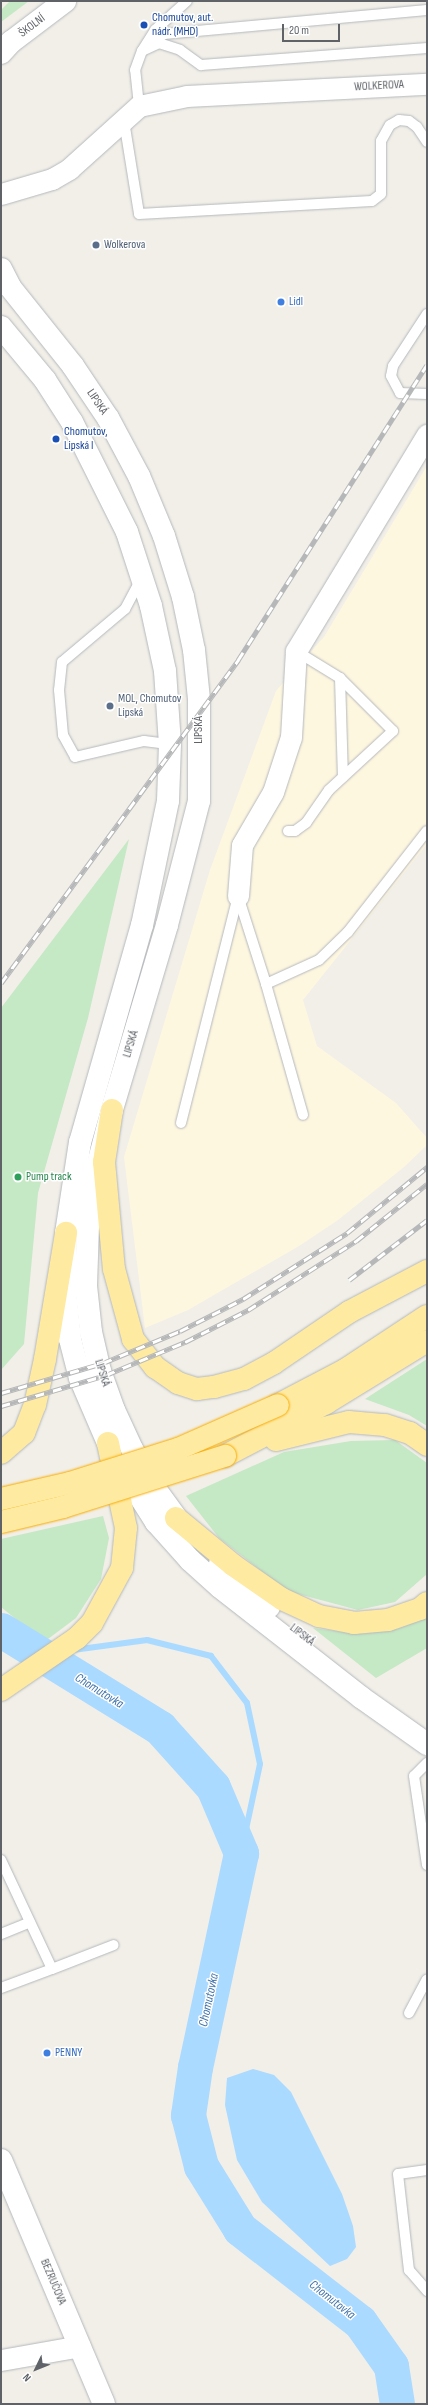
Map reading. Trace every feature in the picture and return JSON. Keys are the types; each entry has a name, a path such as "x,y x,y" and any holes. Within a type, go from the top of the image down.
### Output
{"highway":[{"path":"112,1110 104,1162 114,1268 133,1339 155,1367 178,1383 197,1389 214,1388 244,1378 274,1363 349,1312 427,1271"},
{"path":"1,1453 24,1433 35,1405 45,1359 66,1233"},
{"path":"1,1499 70,1483 178,1449 278,1405 345,1370 427,1316"},
{"path":"226,1456 326,1403 427,1341"},
{"path":"1,1522 63,1507 309,1430 350,1422 385,1425 410,1433 427,1444"},
{"path":"1,1690 27,1674 77,1638 92,1623 122,1568 126,1528 108,1442"},
{"path":"176,1518 233,1565 282,1599 319,1616 354,1623 388,1620 420,1609 427,1603"}],"main road":[{"name":"ŠKOLNÍ","path":"1,53 11,42 65,1"},
{"name":"LIPSKÁ","path":"1,270 10,287 73,366 104,412 139,476 164,536 183,597 194,650 199,699 199,801 167,926 112,1110 94,1179 88,1226 86,1286 91,1332 100,1371 132,1449 152,1486 176,1518 232,1576 296,1631 366,1684 427,1742"},
{"name":"LIPSKÁ","path":"1,327 45,380 72,422 127,532 143,576 165,671 170,744 168,801 142,925 80,1142 66,1233 65,1291 70,1339 80,1378 108,1442 136,1493 156,1522 190,1560 226,1592 362,1698 427,1742"},
{"name":"BEZRUČOVA","path":"1,2160 104,2404"}],"street":[{"name":"WOLKEROVA","path":"139,106 187,96 427,84"},
{"path":"1,194 52,179 69,170 139,106"},
{"path":"238,896 242,845 273,792 291,737 296,651 427,435"},
{"path":"1,2360 80,2346"}],"lane":[{"path":"139,106 135,70 142,51 155,30 187,1"},
{"path":"142,51 164,34 427,10"},
{"path":"142,51 160,43 180,50 201,65 427,48"},
{"path":"124,121 139,214 372,201 381,194 381,141 390,125 399,120 409,121 420,131 427,142"},
{"path":"427,314 392,370 391,376 395,388 408,394 427,394"},
{"path":"143,576 125,608 62,662 59,690 63,735 75,757 144,741 170,744"},
{"path":"288,831 295,831 306,823 329,790 393,731 340,678 296,651"},
{"path":"340,678 343,777"},
{"path":"266,984 320,960 348,932 427,831"},
{"path":"238,896 266,984 303,1115"},
{"path":"181,1123 238,896"},
{"path":"427,1763 414,1776 427,1865"},
{"path":"1,1860 5,1881 30,1922 52,1969"},
{"path":"1,1934 30,1922"},
{"path":"1,1988 114,1945"},
{"path":"408,2012 427,1980"},
{"path":"427,2170 398,2174 409,2270 427,2291"}],"shaded area":[{"path":"427,466 427,844 303,1000 317,1046 396,1103 427,1138 427,1145 404,1167 338,1220 299,1246 188,1310 145,1328 124,1157 210,870 276,691 324,637"}],"green space":[{"path":"10,1 29,1 1,22 1,10"},
{"path":"129,839 88,1018 38,1193 24,1344 1,1370 1,1008"},
{"path":"427,1359 427,1426 409,1415 365,1399"},
{"path":"395,1440 427,1463 427,1574 395,1602 358,1610 287,1591 219,1538 186,1496 284,1452 351,1441"},
{"path":"103,1516 109,1538 101,1579 76,1618 44,1642 1,1607 1,1539"},
{"path":"427,1615 427,1648 376,1678 313,1628 351,1633 400,1628"}],"water":[{"path":"253,2069 274,2075 291,2092 342,2194 353,2226 356,2247 347,2259 330,2266 262,2202 237,2160 225,2105 227,2078"}],"waterway":[{"name":"Chomutovka","path":"1,1630 160,1728 213,1787 241,1853 195,2067 188,2115 201,2166 240,2229 360,2322 391,2366 397,2404"},
{"path":"73,1650 147,1640 211,1656 247,1703 260,1764 241,1853"}],"railway":[{"path":"1,983 238,660 427,365"},
{"path":"1,1393 103,1363 180,1331 243,1299 347,1233 427,1167"},
{"path":"1,1406 106,1375 185,1342 248,1310 356,1241 427,1184"},
{"path":"349,1280 427,1220"}],"place":[{"name":"Chomutov, aut. nádr. (MHD)","path":"144,25"},
{"name":"Wolkerova","path":"96,245"},
{"name":"Lidl","path":"281,302"},
{"name":"Chomutov, Lipská I","path":"56,439"},
{"name":"MOL, Chomutov Lipská","path":"110,706"},
{"name":"Pump track","path":"18,1177"},
{"name":"PENNY","path":"47,2053"}]}
